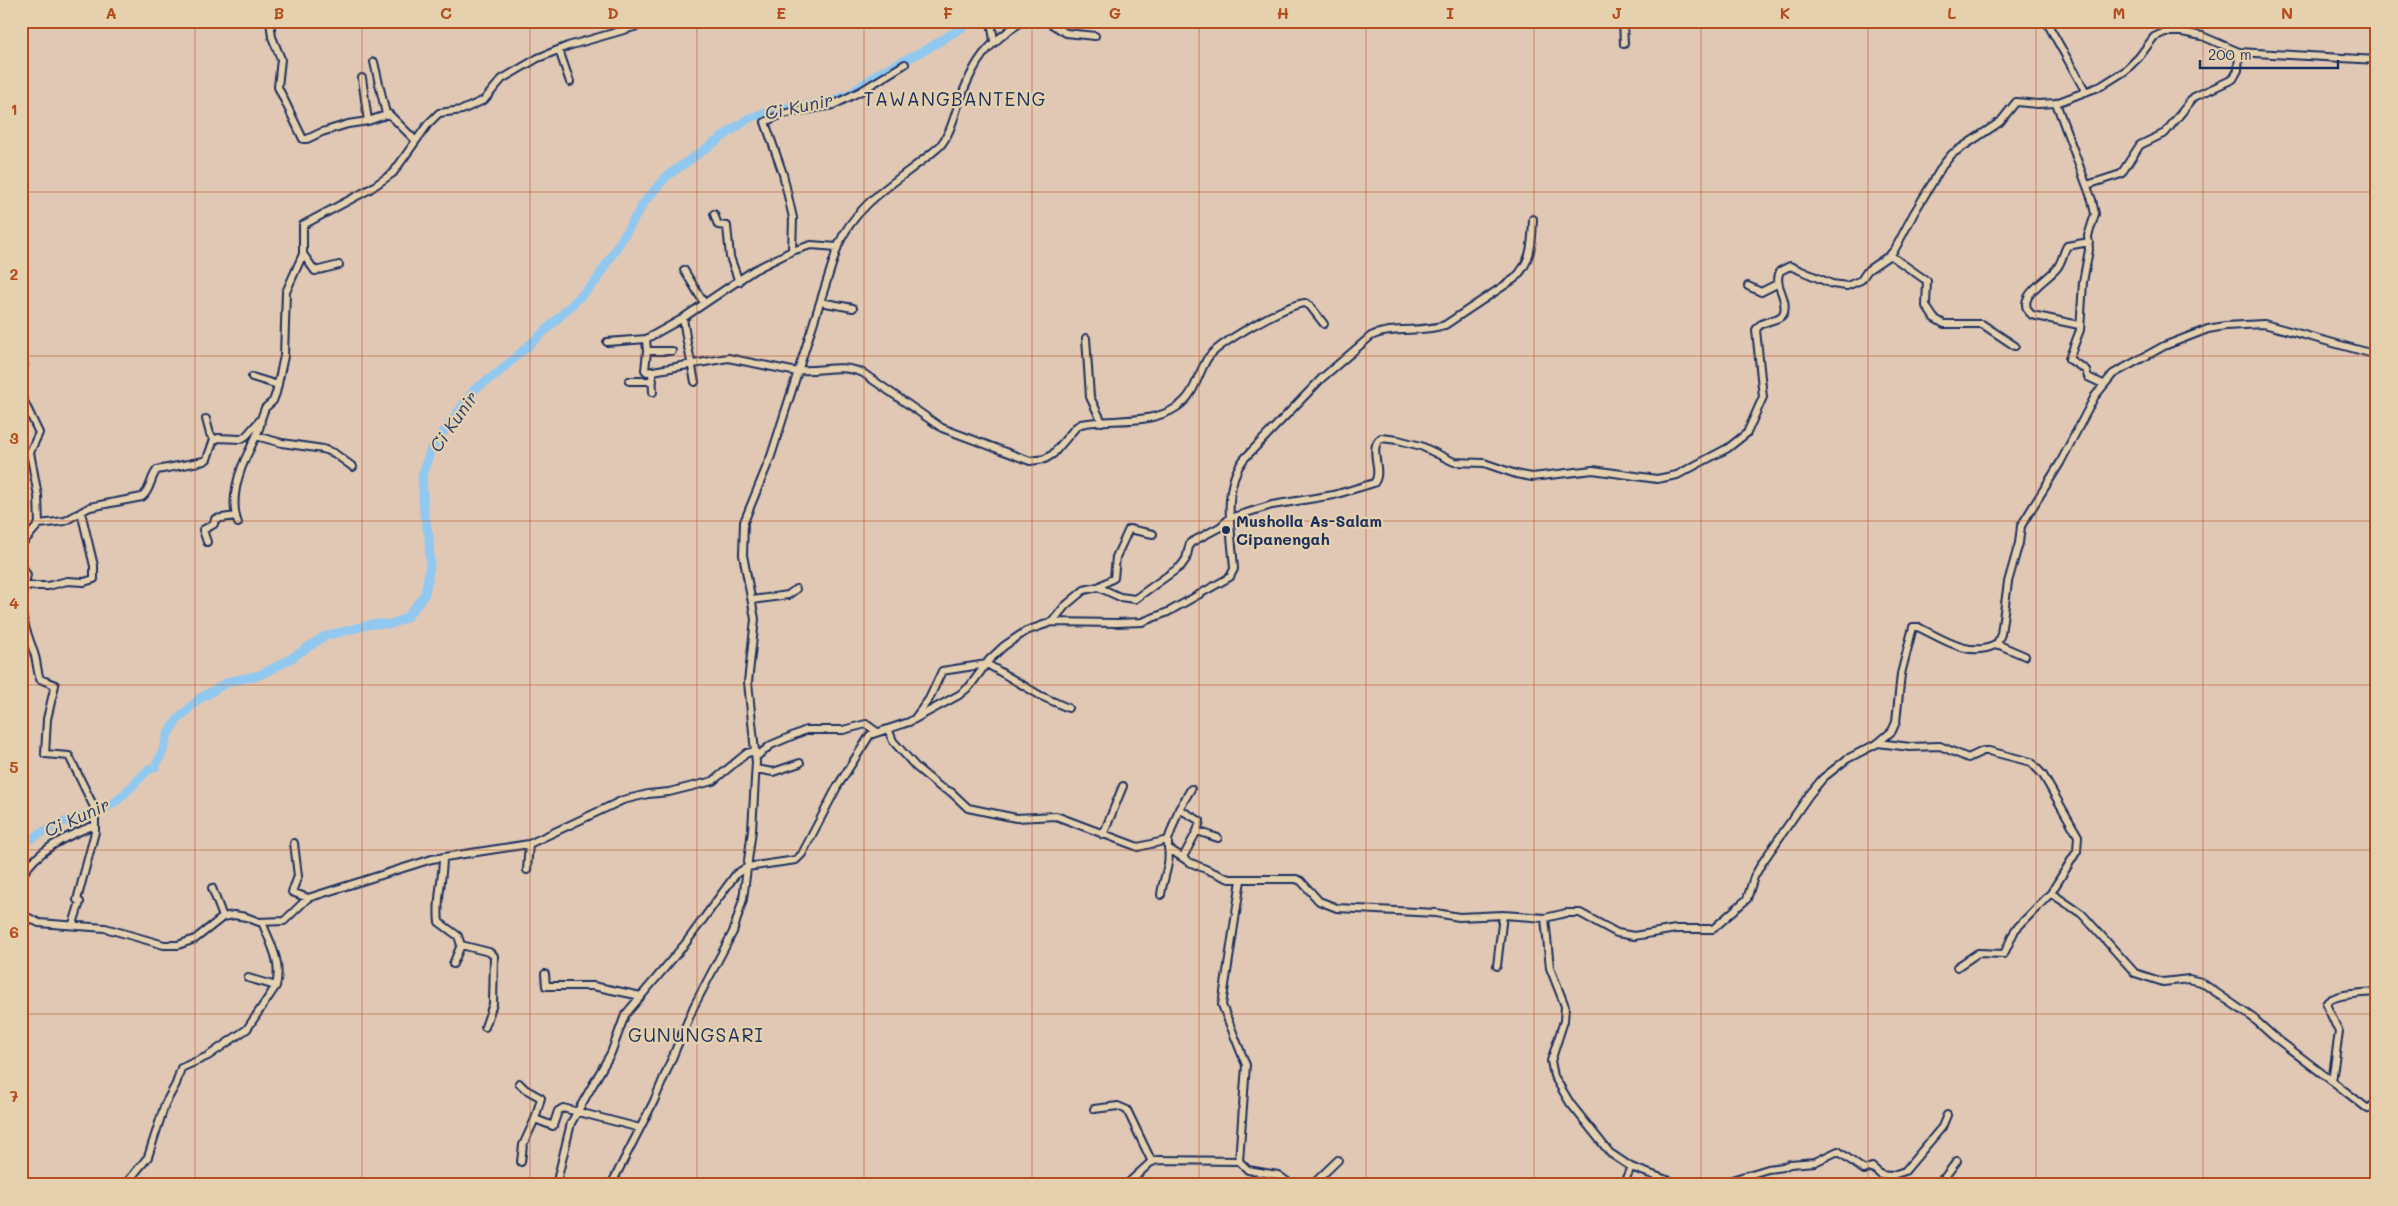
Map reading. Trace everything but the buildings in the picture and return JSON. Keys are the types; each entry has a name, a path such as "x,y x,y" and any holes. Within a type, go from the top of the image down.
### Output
{"street":[{"path":"270,21 272,37 281,59 278,87 302,139 306,140 348,124 368,121 386,114 393,115 416,141"},
{"path":"207,542 203,530 209,525 214,524 215,519 237,520 236,488 265,408 273,401 278,385 284,356 286,292 303,254 302,225 382,182 394,173 434,117 439,113 462,110 484,100 510,74 559,50 655,21"},
{"path":"991,21 994,41"},
{"path":"624,1185 612,1182 640,1128 694,1006 733,932 743,899 756,769 748,682 755,620 743,555 744,522 771,456 837,247 850,222 861,209 927,158 946,140 981,55 994,41 1024,21"},
{"path":"1046,21 1066,33 1095,36"},
{"path":"1623,21 1624,44"},
{"path":"2046,21 2086,92"},
{"path":"1098,587 1120,597 1136,599 1181,566 1186,559 1190,543 1195,538 1220,527 1234,517 1272,505 1334,495 1374,483 1377,478 1375,448 1376,443 1381,438 1421,446 1454,462 1484,463 1516,474 1532,477 1593,470 1657,479 1677,475 1728,448 1746,433 1763,397 1756,330 1761,323 1780,317 1784,313 1784,297 1778,284 1780,271 1790,266 1823,281 1847,286 1856,283 1868,270 1890,255 1943,165 1952,154 2000,122 2016,102 2038,104 2056,102 2086,92 2116,78 2125,71 2159,33 2182,32 2202,36 2239,52 2377,60"},
{"path":"559,50 570,82"},
{"path":"2086,185 2121,174 2140,144 2165,132 2194,97 2234,79 2238,70 2239,52"},
{"path":"374,62 386,114"},
{"path":"792,251 793,218 780,166 765,122 782,114 834,105 905,64"},
{"path":"362,78 368,121"},
{"path":"2056,102 2095,214 2089,242 2079,325 2080,332 2069,360 2086,370 2088,377 2103,384"},
{"path":"714,214 718,224 727,226 730,257 739,282"},
{"path":"556,1185 567,1134 611,1053 625,1015 685,944 736,874 796,860 866,739 876,732 914,719 960,695 1004,646 1026,631 1052,622 1117,624 1142,622 1168,612 1230,577 1234,569 1232,496 1239,466 1322,378 1371,336 1380,333 1435,328 1445,325 1514,280 1521,273 1530,257 1533,219"},
{"path":"2079,325 2032,315 2028,311 2026,304 2033,290 2057,267 2068,246 2089,242"},
{"path":"607,342 646,339 683,318 739,282 754,270 792,251 812,245 837,247"},
{"path":"303,254 315,271 339,266"},
{"path":"1890,255 1927,281 1926,306 1934,318 1944,324 1979,323 2015,346"},
{"path":"684,270 704,304"},
{"path":"1748,286 1761,292 1778,284"},
{"path":"820,302 853,308"},
{"path":"646,339 645,370 652,372 721,358 734,358 798,371 816,371 839,367 853,369 863,373 942,428 1030,461 1046,459 1053,454 1076,427 1161,414 1176,408 1190,396 1212,353 1256,324 1287,308 1303,303 1307,304 1324,324"},
{"path":"683,318 696,382"},
{"path":"1168,848 1183,856 1189,862 1229,879 1296,879 1301,881 1319,901 1337,908 1436,913 1459,917 1503,914 1545,918 1566,912 1580,913 1617,933 1634,936 1676,929 1710,930 1716,927 1747,899 1754,877 1762,862 1817,785 1847,759 1889,735 1896,722 1901,674 1913,627 1918,627 1968,650 1986,649 1997,644 2001,634 2008,582 2019,543 2021,526 2060,463 2072,437 2103,384 2128,364 2164,346 2197,333 2225,326 2264,324 2377,355"},
{"path":"1086,338 1090,397 1102,422"},
{"path":"647,351 672,351"},
{"path":"21,354 24,365 21,377"},
{"path":"652,372 653,392"},
{"path":"252,377 278,385"},
{"path":"629,381 653,382"},
{"path":"21,395 39,433 30,452 38,496 39,524"},
{"path":"215,440 218,438 241,439 261,419"},
{"path":"206,420 210,434 215,440"},
{"path":"256,436 282,443 324,448 353,467"},
{"path":"21,545 39,524 64,521 90,508 142,497 146,494 152,477 157,470 204,460 211,453 215,440"},
{"path":"25,586 48,586 67,581 84,582 94,579 94,566 81,512"},
{"path":"1052,622 1077,594 1084,590 1098,587 1114,578 1116,557 1129,529 1153,534"},
{"path":"21,564 27,575 21,598"},
{"path":"752,600 788,595 796,589"},
{"path":"21,606 40,679 55,685 47,719 45,754 69,756 94,807 95,826 77,900 80,902 73,924"},
{"path":"1997,644 2025,656"},
{"path":"914,719 929,699 942,671 987,664 1041,696 1068,708"},
{"path":"21,914 39,923 73,924 104,928 164,946 178,945 195,939 223,917 234,915 262,922 284,921 292,916 308,898 395,870 443,857 529,844 623,800 648,794 669,792 713,781 747,753 756,754 771,745 806,730 843,730 866,724 876,732"},
{"path":"888,729 893,741 916,767 940,787 951,792 968,808 1016,818 1056,816 1138,848 1168,840"},
{"path":"1878,743 1940,746 1968,758 1983,751 1990,751 2031,762 2048,783 2079,839 2077,851 2051,893 2015,930 2004,954 1978,953 1957,967"},
{"path":"756,769 773,772 800,763"},
{"path":"1103,835 1123,786"},
{"path":"1161,895 1164,876 1170,862 1168,840 1180,809 1191,789"},
{"path":"1180,809 1200,821 1197,831 1183,856"},
{"path":"21,877 35,859 48,848 95,826"},
{"path":"1197,831 1218,838"},
{"path":"294,843 298,876 292,892 308,898"},
{"path":"527,870 529,844"},
{"path":"443,857 439,922 458,936 461,945 453,964"},
{"path":"1241,880 1222,1005 1246,1066 1239,1161 1248,1170 1274,1174 1289,1184"},
{"path":"212,888 223,917"},
{"path":"2051,893 2082,914 2135,973 2163,982 2189,978 2206,985 2253,1018 2273,1036 2368,1109 2377,1102"},
{"path":"1497,966 1503,914"},
{"path":"1545,918 1550,968 1565,1006 1564,1022 1552,1061 1554,1076 1570,1103 1610,1153 1631,1167 1684,1184 1720,1184 1768,1168 1815,1162 1838,1151 1864,1170 1872,1167 1881,1175 1890,1176 1905,1171 1942,1127 1947,1115"},
{"path":"125,1185 148,1157 165,1104 176,1084 181,1068 208,1056 247,1029 276,986 279,968 262,922"},
{"path":"461,945 489,952 494,956 492,1004 484,1027"},
{"path":"545,974 546,986 593,986 641,996"},
{"path":"248,978 276,986"},
{"path":"2332,1081 2339,1032 2327,1007 2327,1002 2344,996 2377,992"},
{"path":"519,1083 525,1089 541,1098 535,1119 524,1145 521,1162"},
{"path":"1094,1109 1118,1106 1127,1110 1152,1162"},
{"path":"535,1119 553,1126 561,1108 640,1128"},
{"path":"1126,1185 1152,1162 1161,1160 1239,1161"},
{"path":"1312,1185 1338,1160"},
{"path":"1933,1185 1943,1181 1957,1161"},
{"path":"1623,1185 1631,1167"},
{"path":"1890,1176 1892,1185"}],"waterway":[{"name":"Ci Kunir","path":"21,844 58,824 101,810 118,800 148,770 155,767 163,751 168,734 178,719 199,699 228,682 260,675 287,661 325,636 372,624 392,624 407,617 425,594 430,565 429,537 424,513 422,476 431,449 475,389 499,372 596,281 645,201 667,176 749,118 782,108 827,103 850,94 879,73 927,49 973,21"}],"place":[{"name":"Musholla As-Salam Cipanengah","path":"1226,530"}],"district":[{"name":"TAWANGBANTENG","path":"955,99"},
{"name":"GUNUNGSARI","path":"696,1035"}]}
